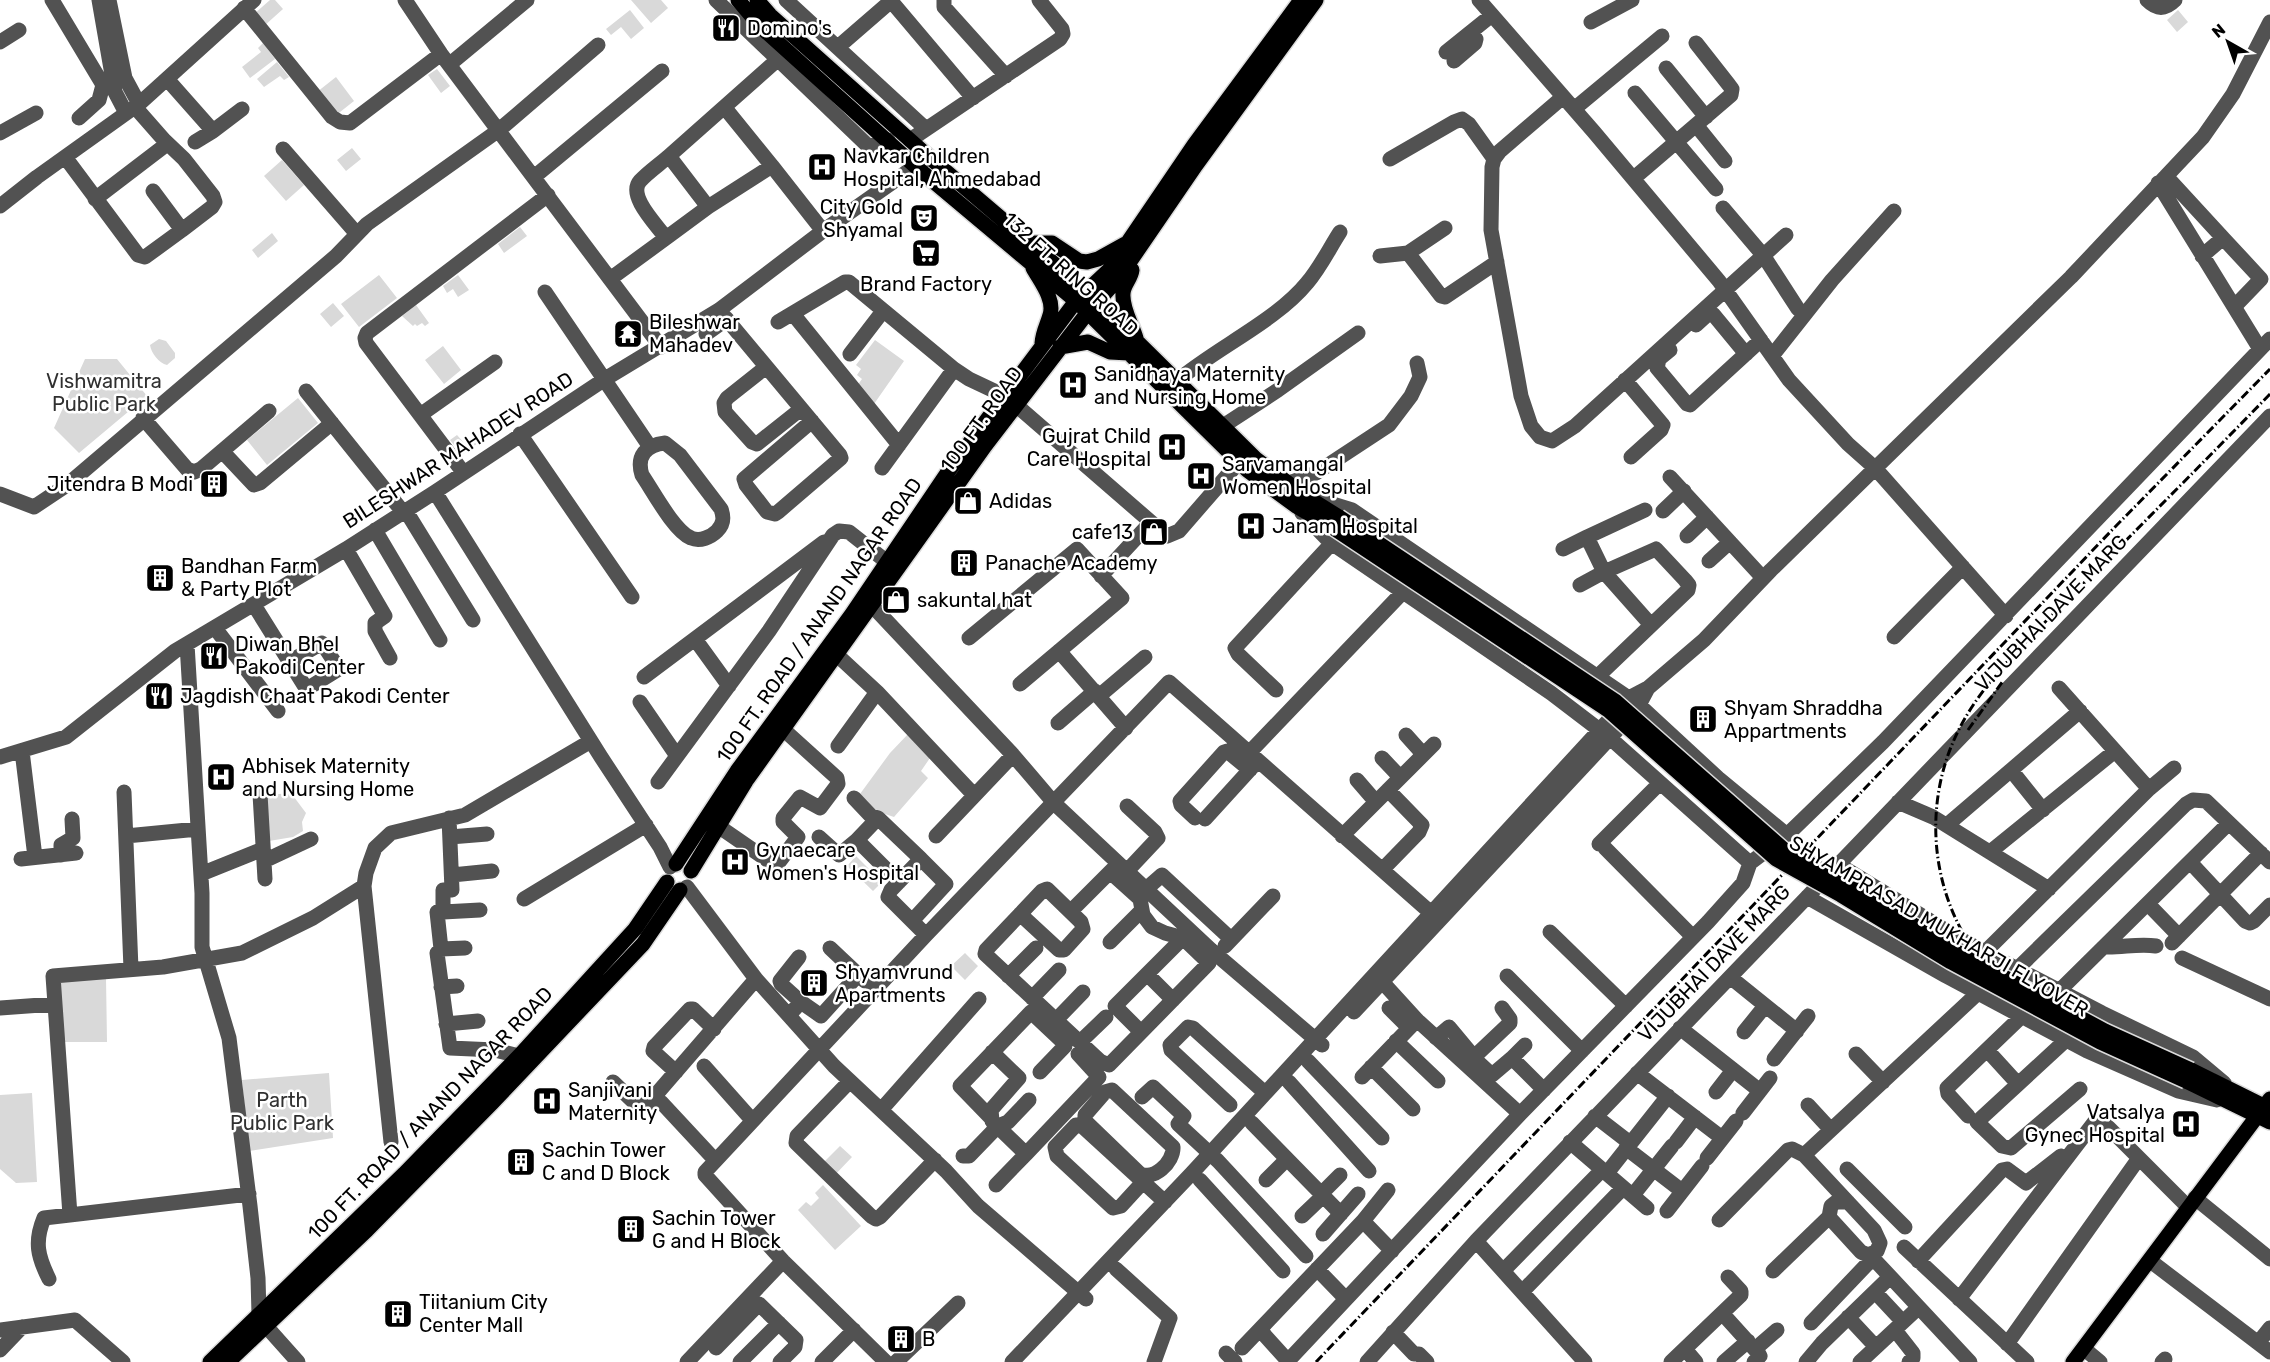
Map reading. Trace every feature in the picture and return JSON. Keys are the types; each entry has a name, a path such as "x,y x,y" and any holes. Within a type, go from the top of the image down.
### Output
{"main road":[{"name":"132 FT. RING ROAD","path":"738,0 783,55 888,140 915,166 1029,261 1081,296"},
{"name":"132 FT. RING ROAD","path":"757,0 770,15 1029,243 1132,347 1239,462 1300,501"},
{"name":"100 FT. ROAD / ANAND NAGAR ROAD","path":"210,1362 262,1319 519,1056 635,928 676,878 737,771 868,601 887,562 951,469 1010,401 1042,346 1081,296 1109,270 1194,145 1301,0"},
{"name":"100 FT. ROAD","path":"676,878 684,865 691,871 746,782 837,655 868,601 984,446 1010,401 1060,348 1132,258 1196,165 1316,0"},
{"path":"1029,243 1052,243 1080,261 1087,262 1098,259 1128,242"},
{"path":"1060,348 1088,342 1110,352 1132,347 1123,293 1131,275 1132,258"},
{"path":"1029,261 1050,300 1051,309 1043,329 1042,346"},
{"name":"132 FT. RING ROAD","path":"1132,347 1177,381 1256,459 1289,483 1300,501"},
{"name":"SHYAMPRASAD MUKHARJI FLYOVER","path":"1300,501 1335,529 1615,701 1783,849 1847,884 1957,952 2189,1076 2231,1096"},
{"path":"228,1362 262,1319 367,1230 643,944 676,878"},
{"path":"2073,1362 2266,1111 2231,1096"},
{"path":"2084,1357 2195,1202"}],"street":[{"path":"52,0 109,85 184,159 213,196 215,202 212,207 182,230 145,257 141,257 65,157"},
{"path":"79,118 99,100 109,85 99,0"},
{"path":"109,0 131,106"},
{"path":"405,0 446,59 660,347"},
{"path":"246,3 332,117 340,122 350,123 446,59 527,0"},
{"path":"666,238 637,199 636,188 639,182 783,55 716,0"},
{"path":"770,15 787,0 926,129"},
{"path":"944,0 944,7 1006,76"},
{"path":"910,140 1060,39 1063,34 1062,29 1039,0"},
{"path":"1479,0 1634,178 1724,289 1789,380 1848,444 1875,468 2006,616"},
{"path":"1591,22 1632,0"},
{"path":"2147,0 2153,6 2162,8 2168,7 2175,0"},
{"path":"838,47 891,2 973,98"},
{"path":"0,196 131,106 246,3"},
{"path":"0,206 167,79 246,3"},
{"path":"1450,56 1471,32 1492,15"},
{"path":"1012,1362 1083,1296 1116,1269 1214,1157 1265,1093 1318,1042 1634,702 1704,640 1763,578 2071,277 2203,137 2233,94 2270,22"},
{"path":"0,42 19,30"},
{"path":"1574,109 1662,36"},
{"path":"1634,178 1731,95 1732,89 1696,43"},
{"path":"0,494 34,507 67,485 336,256 367,224 499,130 598,45"},
{"path":"1666,68 1725,161"},
{"path":"534,177 662,71"},
{"path":"167,79 213,131"},
{"path":"1635,93 1716,189"},
{"path":"1563,97 1494,159 1492,167 1491,230 1521,396 1531,426 1540,437 1552,441 1567,431 1786,235"},
{"path":"725,108 823,231"},
{"path":"195,142 242,109"},
{"path":"0,133 36,113"},
{"path":"1390,159 1462,119 1469,124 1494,159"},
{"path":"95,199 167,144"},
{"path":"284,149 357,234"},
{"path":"669,156 708,207"},
{"name":"BILESHWAR MAHADEV ROAD","path":"0,757 66,737 175,651 405,512 605,379 660,347 723,315 823,231 929,157"},
{"path":"610,279 708,207 772,166"},
{"path":"2162,180 2266,274 2235,306"},
{"path":"1260,1330 1288,1361 1520,1114 1694,937 1743,883 1750,864 1787,835 1883,742 2265,344 2235,306 2202,256 2162,180"},
{"path":"153,191 182,230"},
{"path":"464,472 366,343 365,338 367,333 548,195"},
{"path":"1723,208 1763,255 1798,309"},
{"path":"1772,356 1832,280 1894,212"},
{"path":"1380,255 1408,253 1444,228"},
{"path":"1177,381 1197,364 1275,312 1307,284 1340,232"},
{"path":"2202,256 2223,237"},
{"path":"1408,253 1441,296 1445,297 1497,262"},
{"path":"778,322 845,282 849,282 954,369 969,380 1010,401 1167,536 1179,531 1239,462"},
{"path":"544,292 650,447"},
{"path":"849,354 883,311"},
{"path":"793,314 899,445"},
{"path":"706,334 723,315 801,409 812,421 840,455 840,461 778,512 775,514 767,512 744,479 812,421"},
{"path":"1746,354 1716,316 1707,315 1659,359 1657,368 1690,405 1746,354 1761,340"},
{"path":"1223,426 1358,333"},
{"path":"420,415 495,362"},
{"path":"1289,483 1316,473 1389,425 1411,396 1420,377 1417,363"},
{"path":"766,367 727,398 724,403 725,412 752,442 758,444 801,409"},
{"path":"882,468 954,369"},
{"path":"1625,380 1663,425 1661,430 1631,457"},
{"path":"306,391 405,512 473,620"},
{"path":"143,418 187,468 195,472 269,411"},
{"name":"VIJUBHAI DAVE MARG","path":"1366,1362 1570,1142 1680,1028 1733,980 1898,802 2270,416"},
{"path":"222,451 254,485 260,483 332,423"},
{"path":"520,434 632,597"},
{"path":"665,443 680,455 721,509 724,516 717,531 698,540 688,537 679,528 642,474 640,457 650,447 665,443"},
{"path":"1670,477 1763,578"},
{"path":"1663,511 1684,491"},
{"path":"435,492 646,825 676,878 756,979 819,1050 940,1166 978,1206 1083,1296"},
{"path":"1300,501 1352,510 1598,676 1634,702 1718,778 1787,835"},
{"path":"1300,501 1335,529 1402,592 1551,693 1605,734 1750,864"},
{"path":"1563,549 1645,510"},
{"path":"1687,536 1707,517"},
{"path":"1101,576 1151,522"},
{"path":"1276,690 1238,654 1235,648 1335,529"},
{"path":"375,530 440,640"},
{"path":"644,677 839,531 849,532 887,562"},
{"path":"658,782 769,631 833,535"},
{"path":"1587,537 1604,572 1651,625"},
{"path":"1709,561 1730,542"},
{"path":"346,549 390,613 375,623 375,631 390,658"},
{"path":"969,638 1077,549 1122,598 1020,684"},
{"path":"1580,585 1656,549 1689,585 1688,590 1598,676"},
{"path":"1894,637 1963,567"},
{"path":"1252,762 1227,751 1224,752 1180,801 1181,805 1200,818 1252,762 1402,592"},
{"path":"868,601 1144,897 1187,934 1216,954 1318,1042"},
{"path":"254,605 290,662"},
{"path":"215,628 278,711"},
{"path":"695,639 729,686"},
{"path":"187,644 201,874 202,947 229,1038 262,1319 298,1362"},
{"path":"1059,651 1126,728"},
{"path":"837,655 877,692 974,795"},
{"path":"1058,723 1145,657"},
{"path":"886,1362 783,1261 705,1175 705,1172 714,1159 926,935 1169,682 1252,762 1435,916"},
{"path":"2059,688 2150,789"},
{"path":"838,746 877,692"},
{"path":"640,702 677,756"},
{"path":"1947,825 2080,711"},
{"path":"718,826 776,866 798,837 783,822 783,818 801,796 820,808 838,784 837,778 784,730"},
{"path":"1342,836 1429,749 1406,735"},
{"path":"391,1142 364,886 375,848 391,833 465,815 591,741"},
{"path":"1990,852 2115,751"},
{"path":"22,752 28,858 68,854 61,844 73,838 72,819"},
{"path":"936,836 1013,755"},
{"path":"1382,758 1400,777"},
{"path":"1984,952 2174,768"},
{"path":"2011,770 2043,810"},
{"path":"1357,780 1376,802"},
{"path":"1660,783 1602,846 1694,937"},
{"path":"1382,870 1419,832 1422,825 1388,790"},
{"path":"124,792 131,969"},
{"path":"261,794 265,879"},
{"path":"854,798 946,884 912,921"},
{"path":"2017,969 2186,804 2193,800 2206,801 2265,857 2221,893 2175,940 2148,904"},
{"path":"1898,802 1947,825 2049,889"},
{"path":"1071,911 1118,869 1158,838 1155,832 1127,806"},
{"path":"444,912 443,890 452,890 448,818"},
{"path":"819,837 839,855 878,818"},
{"path":"2059,991 2229,824"},
{"path":"524,899 646,825"},
{"path":"126,836 198,829"},
{"path":"450,837 487,834"},
{"path":"201,874 311,839"},
{"path":"856,840 899,882"},
{"path":"921,859 888,893 888,897 926,935"},
{"path":"2190,862 2250,923 2270,905"},
{"path":"1839,865 1958,938 2193,1057 2231,1096"},
{"path":"452,875 492,871"},
{"path":"1110,942 1162,875 1232,939"},
{"path":"70,1215 53,976 163,967 242,953 313,918 349,898 364,886"},
{"path":"996,1185 1099,1077 1056,1020 985,954 986,950 1020,914 1044,889 1047,889 1081,922 1083,929 1064,950 1059,950 1020,914"},
{"path":"1216,954 1273,896"},
{"path":"1144,897 1152,927 1165,933 1187,934"},
{"path":"1808,897 2066,1040 2178,1091 2231,1096"},
{"path":"441,949 437,912 480,910"},
{"path":"1550,932 1626,1006"},
{"path":"1141,1032 1115,1006 1187,934"},
{"path":"1075,1045 1106,1065 1141,1032 1209,963 1187,934"},
{"path":"2104,947 2120,948 2137,943 2156,946"},
{"path":"465,948 441,949 437,952 450,1048 495,1050 519,1056"},
{"path":"830,948 875,990"},
{"path":"1008,976 1036,948"},
{"path":"799,957 780,981 781,984 820,1016 858,975"},
{"path":"2182,958 2270,999"},
{"path":"1723,998 1733,980 1752,966"},
{"path":"1032,998 1059,970"},
{"path":"1147,974 1173,1000"},
{"path":"1507,975 1582,1051"},
{"path":"1378,978 1413,1024"},
{"path":"614,1082 638,1105 644,1106 756,979"},
{"path":"1733,980 1797,1031"},
{"path":"441,987 458,986"},
{"path":"1056,1020 1083,992"},
{"path":"1804,1155 1978,993"},
{"path":"881,1110 979,999"},
{"path":"789,1015 801,1002"},
{"path":"0,1008 55,1004"},
{"path":"1744,1032 1765,1006"},
{"path":"1389,1008 1436,1038 1520,1114"},
{"path":"1474,1057 1510,1023 1510,1019 1502,1008"},
{"path":"676,1072 653,1051 654,1047 690,1009 693,1009 714,1029"},
{"path":"1026,1154 960,1087 1029,1013 1033,1012 1065,1044 1040,1072"},
{"path":"1774,1059 1809,1016"},
{"path":"1968,1116 1948,1094 1947,1088 2022,1016"},
{"path":"1075,1045 1106,1017"},
{"path":"446,1024 478,1021"},
{"path":"1413,1024 1366,1072 1413,1108"},
{"path":"1230,1105 1171,1050 1170,1046 1188,1027 1192,1028 1265,1093"},
{"path":"1436,1038 1449,1027 1486,1072 1492,1075 1525,1046"},
{"path":"1667,1211 1765,1085 1733,1070 1680,1028"},
{"path":"2066,1040 1977,1122 2005,1148 2011,1148 2080,1089"},
{"path":"1396,1041 1438,1080"},
{"path":"1214,1157 1252,1124 1308,1061 1318,1042"},
{"path":"1987,1050 2018,1084"},
{"path":"992,1052 1019,1078 991,1110 994,1122"},
{"path":"1856,1054 1883,1082"},
{"path":"1512,1058 1544,1090"},
{"path":"1308,1061 1382,1138"},
{"path":"704,1066 752,1120"},
{"path":"1716,1092 1733,1070"},
{"path":"1637,1073 1722,1138"},
{"path":"850,1081 797,1136 796,1143 876,1219 940,1166 963,1156 964,1150 994,1122 1008,1122 1029,1100"},
{"path":"1288,1082 1369,1171"},
{"path":"1142,1097 1153,1087 1184,1116 1178,1124 1214,1157 1306,1256"},
{"path":"1173,1154 1154,1174 1146,1177 1088,1126 1085,1114 1106,1092 1112,1090 1171,1144 1173,1154 1283,1271"},
{"path":"1503,1271 1576,1196 1606,1169 1668,1096"},
{"path":"661,1102 714,1159"},
{"path":"1808,1105 1831,1130"},
{"path":"1595,1116 1653,1169 1682,1191"},
{"path":"1522,1292 1596,1216 1653,1169 1695,1117"},
{"path":"1959,1299 2096,1120 2099,1120 2139,1158 2270,1259"},
{"path":"1252,1124 1341,1214"},
{"path":"1143,1182 1121,1206 1113,1208 1057,1155 1055,1147 1076,1125 1080,1125 1143,1182 1165,1202"},
{"path":"1918,1261 2002,1170 2007,1169 2028,1183 2081,1140"},
{"path":"1570,1142 1630,1189 1647,1208"},
{"path":"1719,1220 1788,1150 1792,1149 1804,1155 1874,1230 1880,1243 1877,1251 1811,1323"},
{"path":"2007,1344 2139,1158"},
{"path":"1266,1180 1287,1159"},
{"path":"1847,1169 1905,1227"},
{"path":"1302,1216 1340,1175"},
{"path":"1026,1362 1165,1202 1196,1177"},
{"path":"1234,1355 1363,1221 1388,1190"},
{"path":"1228,1210 1247,1193"},
{"path":"49,1279 40,1261 37,1234 44,1218 249,1194"},
{"path":"1323,1234 1358,1194"},
{"path":"1576,1196 1596,1216"},
{"path":"1773,1271 1829,1217 1831,1206 1836,1202 1848,1202"},
{"path":"1865,1220 1882,1204"},
{"path":"1829,1217 1855,1247 1871,1256 1970,1362"},
{"path":"1363,1221 1392,1251"},
{"path":"1550,1223 1569,1244"},
{"path":"1476,1241 1585,1362"},
{"path":"1904,1247 2027,1362"},
{"path":"712,1344 783,1261"},
{"path":"2153,1263 2264,1348 2270,1328"},
{"path":"1116,1269 1170,1318 1154,1362"},
{"path":"1317,1269 1346,1299"},
{"path":"1671,1362 1742,1295 1728,1277"},
{"path":"1806,1362 1890,1277"},
{"path":"1875,1292 1899,1326 1913,1353 1913,1358 1909,1362"},
{"path":"896,1362 958,1303"},
{"path":"687,1362 758,1305 762,1305 797,1343 780,1362"},
{"path":"1860,1362 1918,1308"},
{"path":"1722,1314 1752,1351"},
{"path":"1848,1317 1876,1347"},
{"path":"0,1330 75,1320 123,1362"},
{"path":"740,1362 779,1323"},
{"path":"0,1350 22,1327"},
{"path":"822,1362 854,1330"},
{"path":"1724,1362 1752,1351 1777,1330"},
{"path":"1393,1332 1416,1359"},
{"path":"712,1344 730,1362"},
{"path":"1685,1349 1696,1362"},
{"path":"2084,1357 2100,1362"}],"green space":[{"path":"270,0 275,0 283,9 264,26 254,14"},
{"path":"631,0 661,0 668,8 651,23"},
{"path":"630,10 644,28 631,39 621,27 611,35 606,29"},
{"path":"2178,10 2188,22 2177,32 2167,20"},
{"path":"263,43 275,59 250,78 242,67 261,52 258,48"},
{"path":"277,62 289,77 284,80 280,76 264,87 257,79"},
{"path":"437,69 450,86 441,93 428,75"},
{"path":"336,77 354,101 335,116 317,92"},
{"path":"352,148 361,159 346,171 337,160"},
{"path":"282,160 304,185 286,201 264,176"},
{"path":"520,227 527,236 504,253 498,244"},
{"path":"272,233 278,241 258,258 252,250"},
{"path":"379,275 397,298 359,327 341,304"},
{"path":"458,275 469,290 458,297 453,289 447,293 443,286"},
{"path":"333,303 344,316 331,327 320,314"},
{"path":"416,305 429,323 425,326 422,323 413,326 402,316"},
{"path":"159,339 166,341 175,353 175,358 167,365 158,360 150,345"},
{"path":"875,340 904,361 874,404 854,390 862,379 857,375 861,369 856,365"},
{"path":"443,346 461,370 444,384 425,360"},
{"name":"Vishwamitra Public Park","path":"85,359 117,359 147,396 79,453 54,428"},
{"path":"298,398 318,423 267,465 247,440"},
{"path":"478,434 482,440 462,455 450,440 457,435 465,444"},
{"path":"909,733 930,758 921,771 928,778 894,817 876,811 860,794 890,753"},
{"path":"291,793 306,813 302,822 303,831 293,837 269,841 267,795"},
{"path":"856,856 882,882 873,891 847,866"},
{"path":"965,953 978,966 965,980 951,966"},
{"path":"106,978 107,1042 63,1042 59,982"},
{"name":"Parth Public Park","path":"329,1073 333,1138 249,1151 242,1080"},
{"path":"32,1093 37,1182 16,1183 0,1169 0,1095"},
{"path":"840,1146 852,1157 832,1178 820,1166"},
{"path":"823,1185 861,1226 835,1250 798,1210 806,1202 811,1206 819,1198 815,1193"}],"railway":[{"path":"1316,1362 2114,528 2270,369"},
{"path":"2270,394 2034,634 1988,684 1964,720 1948,755 1939,792 1936,830 1939,868 1950,904 1966,938 1988,969 2017,996 2064,1024 2270,1117"},
{"path":"1968,730 2003,681"}],"place":[{"name":"Domino's","path":"726,28"},
{"name":"Navkar Children Hospital, Ahmedabad","path":"822,167"},
{"name":"City Gold Shyamal","path":"924,218"},
{"name":"Brand Factory","path":"926,253"},
{"name":"Bileshwar Mahadev","path":"628,334"},
{"name":"Sanidhaya Maternity and Nursing Home","path":"1073,385"},
{"name":"Gujrat Child Care Hospital","path":"1172,447"},
{"name":"Sarvamangal Women Hospital","path":"1201,476"},
{"name":"Jitendra B Modi","path":"214,484"},
{"name":"Adidas","path":"968,501"},
{"name":"Janam Hospital","path":"1251,526"},
{"name":"cafe13","path":"1154,532"},
{"name":"Panache Academy","path":"964,563"},
{"name":"Bandhan Farm & Party Plot","path":"160,578"},
{"name":"sakuntal hat","path":"896,600"},
{"name":"Diwan Bhel Pakodi Center","path":"214,656"},
{"name":"Jagdish Chaat Pakodi Center","path":"159,696"},
{"name":"Shyam Shraddha Appartments","path":"1703,719"},
{"name":"Abhisek Maternity and Nursing Home","path":"221,777"},
{"name":"Gynaecare Women's Hospital","path":"735,862"},
{"name":"Shyamvrund Apartments","path":"814,983"},
{"name":"Sanjivani Maternity","path":"547,1101"},
{"name":"Vatsalya Gynec Hospital","path":"2186,1124"},
{"name":"Sachin Tower C and D Block","path":"521,1162"},
{"name":"Sachin Tower G and H Block","path":"631,1229"},
{"name":"Tiitanium City Center Mall","path":"398,1314"},
{"name":"B","path":"901,1339"}]}
